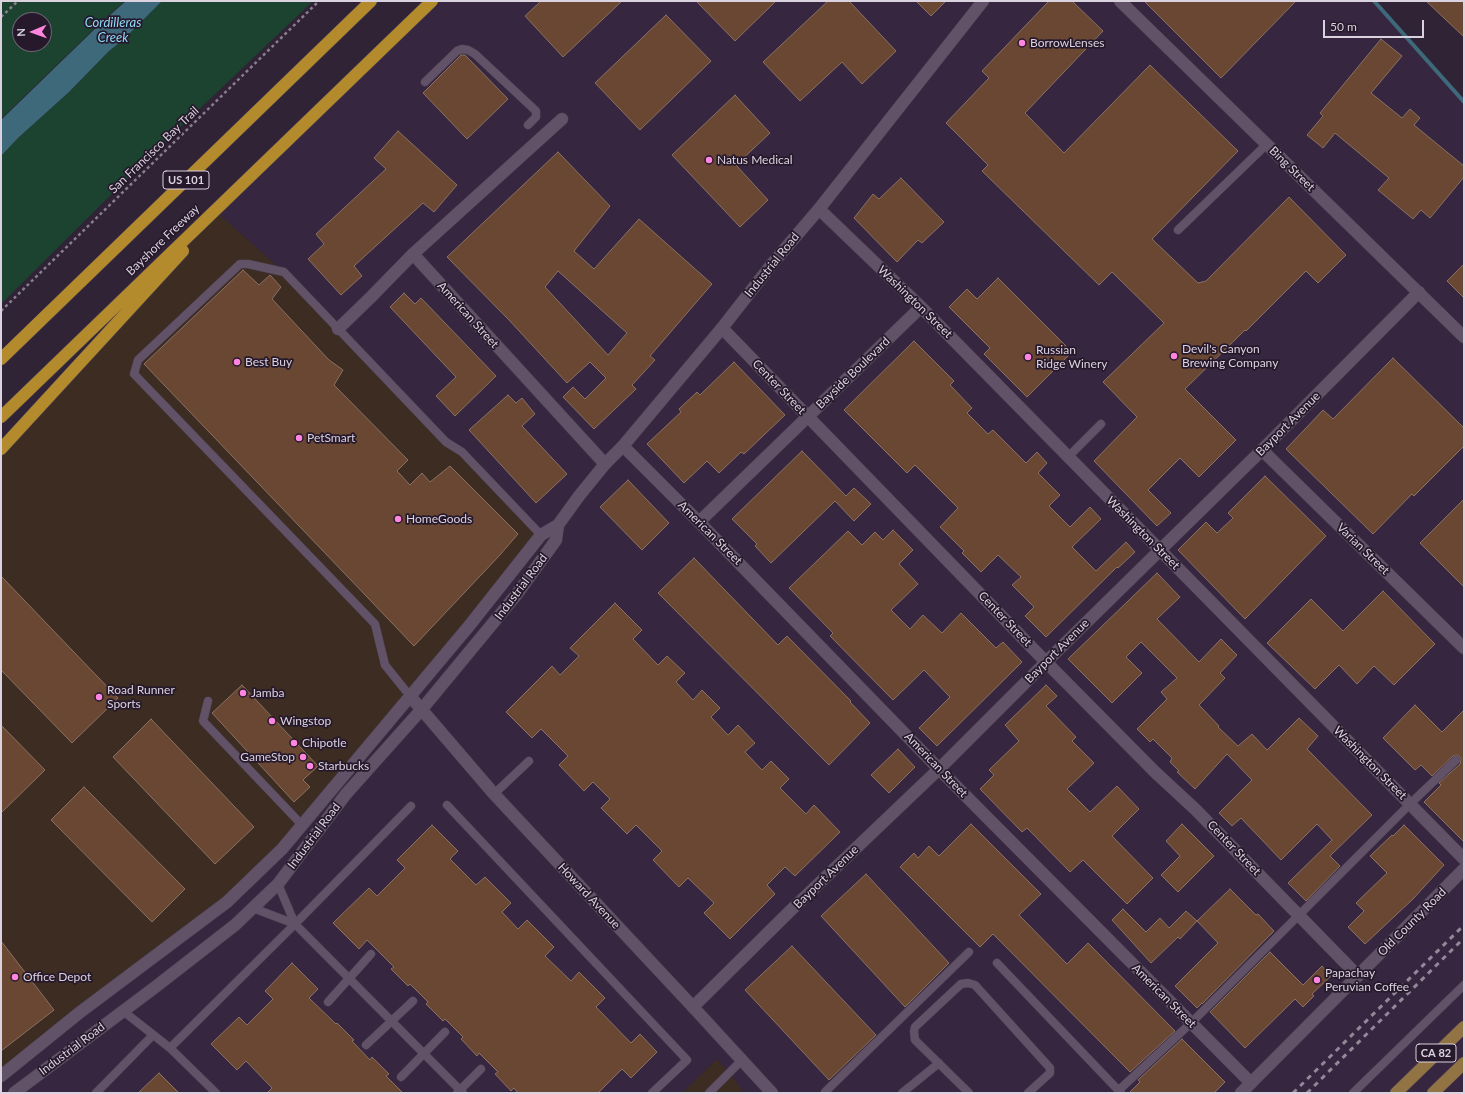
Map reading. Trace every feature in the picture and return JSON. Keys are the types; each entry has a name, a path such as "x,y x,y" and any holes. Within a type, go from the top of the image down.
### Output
{"highway":[{"name":"US 101","path":"1,359 371,1"},
{"name":"Bayshore Freeway","path":"1,417 432,1"},
{"path":"1,449 271,156"}],"main road":[{"name":"CA 82","path":"1396,1093 1464,1027"},
{"name":"CA 82","path":"1433,1093 1464,1063"}],"street":[{"name":"Industrial Road","path":"1,1076 79,1013 227,902 282,849 468,626 541,535 558,525 605,464 722,328 772,264 819,209 983,1"},
{"name":"Bing Street","path":"1120,1 1464,337"},
{"path":"338,329 413,254 562,119"},
{"name":"Washington Street","path":"819,209 921,307 1464,859"},
{"name":"American Street","path":"413,254 605,464"},
{"name":"Bayport Avenue","path":"693,1007 788,912 939,769 1262,450 1419,292"},
{"name":"Bayside Boulevard","path":"699,522 921,307"},
{"name":"Center Street","path":"722,328 1046,662 1155,772 1196,810 1358,976"},
{"name":"American Street","path":"622,446 699,522 939,769 1251,1083"},
{"name":"Varian Street","path":"1262,450 1464,648"},
{"name":"Industrial Road","path":"14,1093 235,925 278,884 346,794 422,709 517,594 556,540 558,525"},
{"name":"Howard Avenue","path":"410,696 494,794 772,1093"},
{"name":"Old County Road","path":"1241,1093 1464,869"}],"lane":[{"path":"425,82 457,51 462,49 468,50 475,54 536,111 536,117 528,125"},
{"path":"1178,230 1267,144"},
{"path":"410,696 385,665 375,624 134,374 138,360 240,264 248,264 284,272 446,442 462,452 541,535"},
{"path":"1068,457 1101,424"},
{"path":"208,701 203,721 302,825"},
{"path":"997,963 1120,1092 1456,760"},
{"path":"494,794 529,761"},
{"path":"447,805 686,1060 652,1093"},
{"path":"170,1048 411,806"},
{"path":"278,884 295,924 392,1021 460,1092 481,1069"},
{"path":"253,908 295,924"},
{"path":"825,1092 969,952"},
{"path":"328,1002 371,954"},
{"path":"969,1093 915,1040 914,1031 915,1027 961,984 968,983 975,984 1050,1068 1050,1073 1028,1093"},
{"path":"1353,1093 1464,985"},
{"path":"366,1045 413,1001"},
{"path":"123,1011 170,1048 216,1093"},
{"path":"401,1077 446,1032"},
{"path":"96,1093 153,1035"},
{"path":"709,1093 742,1060"},
{"path":"902,1093 939,1063"}],"path":[{"path":"1,17 18,1"},
{"name":"San Francisco Bay Trail","path":"1,311 319,1"}],"shaded area":[{"path":"432,1 1374,1 1464,102 1464,1093 744,1093 717,1059 682,1093 1,1093 1,1076 151,960 282,849 541,535 462,452 446,442 284,272 218,213"},
{"path":"218,213 284,272 541,535 410,696 227,902 1,1076 1,449"},
{"path":"717,1059 744,1093 682,1093"}],"green space":[{"path":"1,1 125,1 102,21 1,119"},
{"path":"162,1 313,1 148,158 1,304 1,156"}],"water":[{"name":"Cordilleras Creek","path":"126,1 162,1 1,156 1,120 102,22"}],"building":[{"path":"541,1 622,1 563,57 525,16"},
{"path":"696,1 776,1 735,41"},
{"path":"828,1 849,1 896,51 862,84 842,62 800,101 763,62"},
{"path":"916,1 946,1 931,16"},
{"path":"1049,1 1072,1 1103,31 1025,113 1064,153 1150,65 1238,151 1152,239 1198,283 1206,281 1289,197 1346,255 1318,283 1306,271 1185,389 1236,440 1199,477 1180,458 1148,490 1171,513 1157,526 1094,461 1137,417 1103,382 1164,323 1112,272 1099,285 982,171 988,165 946,123 989,78 982,71"},
{"path":"1144,1 1296,1 1221,78"},
{"path":"1426,1 1464,1 1464,37"},
{"path":"666,15 711,61 640,130 595,83"},
{"path":"1381,39 1402,56 1371,93 1402,118 1410,109 1420,118 1414,125 1464,166 1464,177 1430,218 1421,210 1413,219 1378,190 1389,178 1335,133 1323,148 1307,135 1323,116 1320,113"},
{"path":"461,55 465,55 508,99 467,139 423,93"},
{"name":"Natus Medical","path":"735,95 770,133 736,165 768,200 740,227 672,155"},
{"path":"398,131 457,185 434,212 423,203 354,266 362,276 341,295 308,259 324,244 316,234 386,169 374,158"},
{"path":"558,152 610,206 574,251 594,269 639,219 712,284 650,356 655,360 632,385 636,389 594,429 563,397 573,387 585,399 606,378 590,362 567,383 509,320 447,257","holes":["558,271 627,333 608,355 545,287"]},
{"path":"901,178 944,222 922,243 918,240 897,262 854,218 873,194 879,199"},
{"path":"1464,264 1464,298 1447,281"},
{"path":"243,270 259,285 270,275 281,287 272,299 329,360 343,370 334,385 408,460 397,471 410,485 422,473 430,482 450,466 518,534 414,646 144,364"},
{"path":"998,278 1072,352 1027,397 984,354 990,348 949,307 967,289 977,299"},
{"path":"404,293 415,304 421,298 496,376 455,416 436,396 456,377 390,307"},
{"path":"914,341 954,381 950,385 972,408 967,413 988,434 993,430 1026,463 1037,452 1047,463 1038,473 1060,495 1049,506 1070,527 1090,507 1101,519 1072,547 1096,571 1126,542 1135,552 1118,568 1117,567 1046,637 1025,616 1034,607 1012,585 1021,577 998,555 981,572 962,553 964,551 940,527 958,508 915,465 907,473 844,410"},
{"path":"1393,358 1464,428 1464,446 1414,496 1412,494 1373,534 1286,449 1323,410 1333,419"},
{"path":"734,362 785,415 744,454 741,452 719,473 707,461 684,483 647,444 681,412 679,409 697,392 700,395"},
{"path":"508,395 516,403 522,398 535,414 522,426 567,474 536,503 469,430"},
{"path":"802,451 846,496 854,488 871,504 854,521 835,501 771,563 755,546 757,544 732,519"},
{"path":"1265,476 1326,536 1245,619 1178,550 1206,522 1217,533 1233,518 1228,513"},
{"path":"628,480 669,523 642,550 600,507"},
{"path":"1464,499 1464,587 1420,543"},
{"path":"893,530 913,550 899,564 918,584 891,610 910,629 923,615 942,633 961,613 996,648 1003,642 1022,662 937,746 919,728 950,697 924,670 893,700 830,636 833,633 789,588 848,531 862,545 875,532 883,540"},
{"path":"694,558 778,645 787,636 851,701 850,702 870,723 829,765 658,593"},
{"path":"1157,573 1180,597 1157,619 1199,662 1221,639 1237,655 1220,673 1225,678 1199,705 1219,726 1218,727 1238,746 1252,734 1267,750 1299,718 1318,736 1307,749 1372,815 1330,856 1340,866 1306,901 1288,883 1332,840 1317,824 1281,860 1241,818 1232,826 1219,813 1252,780 1227,754 1195,789 1177,772 1179,771 1170,762 1172,758 1153,739 1150,742 1137,729 1167,699 1161,692 1177,678 1141,642 1126,657 1142,673 1112,703 1068,659"},
{"path":"1,576 118,698 72,743 1,670"},
{"path":"1383,591 1435,644 1394,685 1374,666 1357,684 1339,665 1315,689 1267,643 1311,599 1343,631"},
{"path":"615,603 642,630 633,639 658,665 667,656 685,673 676,682 693,700 702,690 720,708 711,717 728,735 738,725 755,743 745,752 762,770 771,761 789,779 780,788 806,814 814,805 840,832 795,876 785,867 767,885 775,894 730,939 704,913 714,903 688,878 679,887 653,860 662,851 636,825 627,834 601,808 610,799 593,782 584,791 559,765 568,756 541,729 532,738 506,712 552,666 560,675 579,656 570,648"},
{"path":"242,685 318,766 303,780 310,787 294,802 212,713"},
{"path":"1046,685 1057,696 1046,706 1076,737 1072,741 1094,763 1067,789 1090,812 1117,786 1139,809 1112,836 1153,878 1127,904 1083,860 1070,872 1027,828 1022,832 980,789 994,775 989,770 1019,741 1005,725"},
{"path":"1415,705 1442,732 1464,710 1464,842 1424,802 1441,785 1439,783 1460,764 1460,757 1457,755 1453,756 1432,776 1421,765 1415,770 1383,738"},
{"path":"151,719 254,827 215,864 113,757"},
{"path":"1,725 45,770 1,813"},
{"path":"898,749 915,767 889,793 871,775"},
{"path":"84,787 185,889 152,922 51,820"},
{"path":"971,824 1041,894 1019,915 1067,964 1088,943 1175,1031 1130,1072 993,934 980,947 900,867 914,853 918,858 929,846 939,856"},
{"path":"1182,824 1214,856 1178,892 1161,875 1180,856 1166,841"},
{"path":"432,825 458,851 450,859 476,885 485,877 511,903 502,912 518,929 527,920 554,947 545,956 571,981 579,972 605,998 596,1007 631,1043 640,1034 657,1052 631,1078 622,1069 598,1093 518,1093 514,1088 511,1091 495,1074 498,1072 479,1053 477,1056 461,1039 463,1037 445,1019 443,1021 426,1004 428,1002 410,984 408,986 391,969 394,967 367,940 359,949 333,923 369,888 377,896 405,868 397,860"},
{"path":"1404,825 1444,865 1413,899 1365,944 1348,927 1364,911 1356,903 1387,873 1370,856"},
{"path":"866,874 949,963 905,1007 821,916"},
{"path":"1230,889 1256,915 1258,914 1274,931 1197,1008 1175,986 1218,943 1197,921"},
{"path":"1123,909 1146,932 1160,918 1169,928 1186,911 1197,921 1180,939 1178,937 1151,963 1112,920"},
{"name":"Office Depot","path":"1,941 54,1010 1,1051"},
{"path":"792,946 876,1035 829,1080 745,990"},
{"path":"1270,952 1303,985 1322,966 1331,976 1312,994 1314,996 1303,1007 1295,999 1245,1048 1210,1012"},
{"path":"292,963 318,989 309,998 354,1040 352,1041 370,1060 372,1057 389,1074 386,1076 403,1093 267,1093 272,1088 246,1061 237,1070 211,1044 239,1017 247,1025 273,999 265,991"},
{"path":"1182,1039 1225,1082 1214,1093 1129,1093 1140,1082 1138,1080"},
{"path":"159,1073 179,1093 138,1093"}],"waterway":[{"name":"Cordilleras Creek","path":"1374,1 1464,102"}],"railway":[{"path":"1293,1093 1464,925"},
{"path":"1307,1093 1464,938"}],"place":[{"name":"BorrowLenses","path":"1022,43"},
{"name":"Natus Medical","path":"709,160"},
{"name":"Devil's Canyon Brewing Company","path":"1174,356"},
{"name":"Russian Ridge Winery","path":"1028,357"},
{"name":"Best Buy","path":"237,362"},
{"name":"PetSmart","path":"299,438"},
{"name":"HomeGoods","path":"398,519"},
{"name":"Jamba","path":"243,693"},
{"name":"Road Runner Sports","path":"99,697"},
{"name":"Wingstop","path":"272,721"},
{"name":"Chipotle","path":"294,743"},
{"name":"GameStop","path":"303,757"},
{"name":"Starbucks","path":"310,766"},
{"name":"Office Depot","path":"15,977"},
{"name":"Papachay Peruvian Coffee","path":"1317,980"}]}
